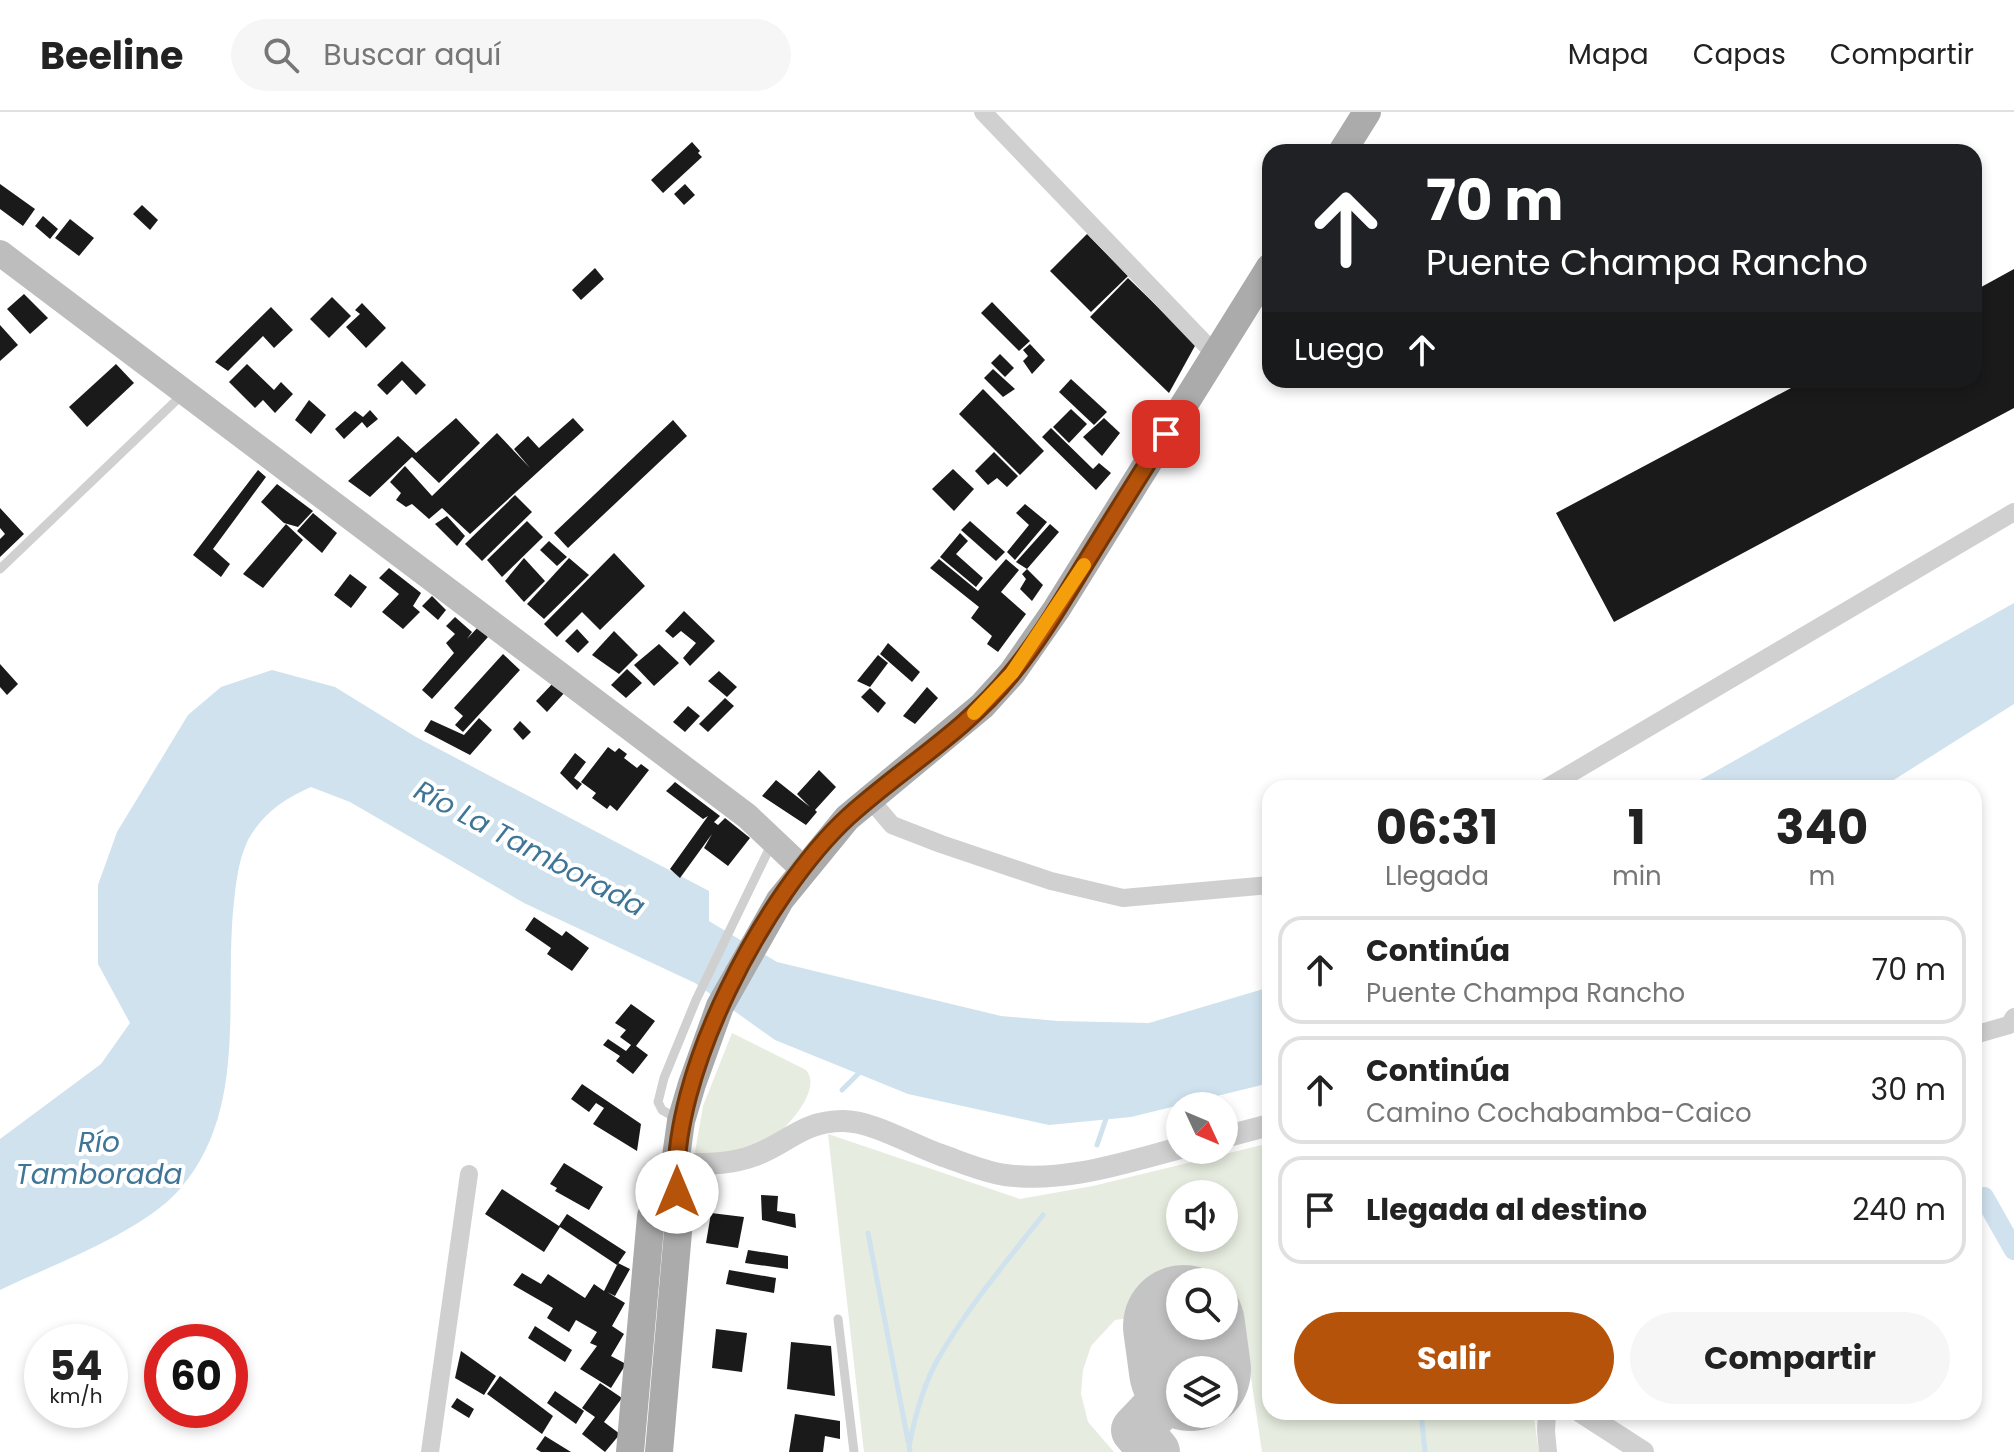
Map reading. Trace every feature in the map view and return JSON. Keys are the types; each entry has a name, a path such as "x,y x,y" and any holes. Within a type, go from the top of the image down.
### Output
{"main road":[{"path":"1347,144 1367,112"},
{"path":"0,253 747,816 803,869"},
{"path":"659,1452 679,1220 675,1164 681,1121 702,1051 708,1003 745,932 847,818 982,706 1012,673 1056,610 1262,280"},
{"path":"630,1452 651,1216 675,1164"}],"street":[{"path":"983,112 1215,354"},
{"path":"1560,780 2014,512"},
{"path":"870,799 892,825 916,835 1051,881 1123,898 1262,886"},
{"path":"1982,1033 2009,1025 2014,1017"},
{"path":"675,1164 716,1165 749,1158 776,1146 806,1126 843,1121 865,1125 937,1154 1003,1175 1042,1177 1086,1172 1166,1152"},
{"path":"1238,1133 1262,1127"},
{"path":"430,1452 469,1174"},
{"path":"1547,1420 1548,1452"},
{"path":"1593,1420 1643,1452"}],"lane":[{"path":"0,569 185,392"},
{"path":"745,932 773,841"},
{"path":"838,1319 854,1452"}],"shaded area":[{"path":"732,1033 806,1070 810,1087 801,1108 770,1140 736,1152 698,1156 695,1152 703,1106"},
{"path":"828,1134 1020,1199 1093,1186 1184,1164 1238,1164 1238,1151 1262,1145 1262,1420 1534,1420 1539,1452 1262,1452 1238,1302 1238,1268 1166,1268 1166,1312 1115,1320 1091,1346 1083,1370 1081,1394 1088,1422 1114,1452 864,1452"}],"water":[{"path":"2014,603 2014,704 1894,780 1700,780"},
{"name":"Río Tamborada","path":"272,670 335,687 416,737 709,891 709,921 777,962 1001,1016 1058,1021 1149,1023 1262,989 1262,1085 1233,1092 1166,1092 1166,1108 1131,1117 1049,1125 908,1094 775,1040 695,983 524,903 350,802 311,787 267,815 254,830 241,857 233,911 224,1093 215,1127 201,1160 179,1190 143,1220 120,1234 0,1290 0,1139 101,1064 130,1023 98,964 98,885 117,832 188,715 221,687"}],"building":[{"path":"692,142 702,157 663,193 651,180"},
{"path":"0,184 35,209 23,226 0,209"},
{"path":"685,184 695,195 684,205 674,194"},
{"path":"142,205 158,220 150,230 133,214"},
{"path":"43,216 58,229 50,239 35,226"},
{"path":"70,219 94,238 79,256 55,238"},
{"path":"1087,234 1128,276 1091,312 1050,271"},
{"path":"595,268 604,279 581,300 572,290"},
{"path":"2014,269 2014,408 1614,622 1556,513 1791,388 1982,388 1982,287"},
{"path":"1128,278 1196,344 1169,393 1090,317"},
{"path":"24,294 48,318 30,334 7,309"},
{"path":"332,297 351,316 329,338 310,319"},
{"path":"992,302 1030,341 1019,351 981,313"},
{"path":"362,303 386,328 366,348 346,327 360,314 355,310"},
{"path":"271,307 293,330 274,348 263,336 228,371 215,362"},
{"path":"0,325 18,345 0,361"},
{"path":"1030,344 1045,360 1032,374 1023,361 1028,356 1023,350"},
{"path":"1000,354 1014,368 1005,377 991,363"},
{"path":"402,361 426,385 416,395 402,380 387,395 377,385"},
{"path":"116,364 134,383 87,427 69,407"},
{"path":"247,364 274,390 281,382 293,394 275,413 263,400 255,408 229,382"},
{"path":"993,369 1015,389 1003,397 984,378"},
{"path":"1071,379 1107,412 1094,425 1059,392"},
{"path":"983,389 1044,451 1020,475 959,414"},
{"path":"309,400 326,415 311,434 295,420"},
{"path":"1071,409 1087,424 1069,443 1053,427"},
{"path":"370,410 378,419 367,428 362,422 344,439 335,429 355,411 363,417"},
{"path":"456,418 480,443 439,483 412,457 370,497 348,481 398,436 416,453"},
{"path":"573,418 584,430 470,534 442,508 429,519 412,504 406,507 396,500 401,493 390,482 405,466 432,496 497,433 530,468 514,449 528,436 539,448"},
{"path":"1104,418 1120,433 1102,456 1083,437"},
{"path":"673,420 687,436 568,548 554,533"},
{"path":"1051,428 1093,469 1099,463 1111,473 1096,490 1042,437"},
{"path":"994,452 1018,476 1007,487 997,478 988,485 975,471"},
{"path":"953,469 974,489 954,511 932,489"},
{"path":"258,470 266,477 213,549 230,564 221,577 193,555"},
{"path":"277,484 313,511 298,527 284,523 261,502"},
{"path":"515,495 532,512 482,561 465,544"},
{"path":"1025,504 1047,522 1015,560 1007,552 1029,525 1016,513"},
{"path":"0,508 24,534 0,557 0,539 5,534 0,528"},
{"path":"313,513 337,533 322,553 297,531"},
{"path":"447,516 465,536 457,546 435,524"},
{"path":"527,521 543,537 502,577 487,560"},
{"path":"970,521 1005,552 996,561 961,530"},
{"path":"286,524 303,540 263,588 243,574"},
{"path":"1050,524 1059,532 1027,569 1016,562"},
{"path":"960,533 968,541 956,554 983,578 976,587 940,557"},
{"path":"549,541 567,557 557,566 540,550"},
{"path":"614,553 645,586 600,630 582,612 557,637 544,624"},
{"path":"524,558 545,581 524,602 505,581"},
{"path":"569,558 589,575 544,619 527,604"},
{"path":"939,559 978,591 1006,559 1019,570 1001,592 1026,614 998,652 987,644 992,636 971,618 979,607 930,568"},
{"path":"389,568 421,593 413,606 420,612 403,629 382,612 399,594 379,578"},
{"path":"1027,569 1043,585 1032,601 1020,589 1026,579 1022,574"},
{"path":"350,574 367,587 351,608 334,595"},
{"path":"432,596 446,610 438,620 422,606"},
{"path":"684,611 715,641 690,666 683,658 696,643 681,631 673,638 665,631"},
{"path":"455,617 472,632 467,639 478,627 488,637 432,699 422,690 454,653 446,643 455,634 446,626"},
{"path":"577,629 589,642 578,653 565,641"},
{"path":"614,631 638,655 619,674 592,655"},
{"path":"888,643 920,672 912,682 880,654"},
{"path":"659,644 679,663 654,686 634,665"},
{"path":"503,654 520,670 463,732 455,725 463,716 454,708"},
{"path":"878,655 888,663 870,687 857,681"},
{"path":"0,664 18,684 7,695 0,687"},
{"path":"627,669 642,683 626,698 611,685"},
{"path":"719,671 737,687 727,697 708,681"},
{"path":"555,681 566,691 547,712 536,701"},
{"path":"927,687 938,698 915,724 903,716"},
{"path":"870,688 886,703 878,713 861,697"},
{"path":"725,698 734,706 708,732 699,724"},
{"path":"688,706 700,716 685,732 673,722"},
{"path":"479,718 492,730 470,755 424,731 431,720 464,735"},
{"path":"520,721 531,732 523,740 513,729"},
{"path":"608,747 615,752 619,748 627,754 624,758 637,768 641,764 649,770 617,811 610,805 607,809 592,798 596,793 581,782"},
{"path":"575,753 586,762 574,778 582,784 577,790 560,773"},
{"path":"819,770 836,787 806,825 762,796 776,780 810,807 797,794"},
{"path":"675,782 720,816 714,822 718,825 725,818 750,838 728,866 704,848 712,834 680,878 670,869 708,816 703,819 666,791"},
{"path":"534,917 562,936 566,931 589,948 572,971 547,954 551,948 525,930"},
{"path":"631,1004 655,1021 636,1046 648,1055 633,1074 616,1061 620,1056 603,1045 608,1039 626,1051 631,1045 620,1037 626,1030 615,1023"},
{"path":"582,1084 641,1124 637,1151 593,1124 604,1108 596,1103 589,1112 571,1099"},
{"path":"564,1163 603,1187 589,1210 555,1191 557,1188 550,1184"},
{"path":"502,1189 559,1226 567,1214 626,1252 617,1265 560,1227 544,1252 485,1214"},
{"path":"761,1195 778,1196 777,1211 795,1214 796,1228 762,1220"},
{"path":"711,1213 744,1217 738,1248 706,1243"},
{"path":"748,1250 788,1256 788,1269 745,1263"},
{"path":"618,1263 630,1269 615,1296 607,1292 625,1303 612,1326 624,1334 611,1356 626,1364 611,1388 580,1369 597,1346 590,1343 597,1332 576,1320 569,1332 547,1318 553,1308 513,1285 522,1273 541,1284 548,1274 585,1298 594,1284 604,1291"},
{"path":"729,1270 776,1278 774,1293 726,1284"},
{"path":"535,1326 572,1350 565,1362 528,1338"},
{"path":"716,1329 747,1333 742,1372 712,1368"},
{"path":"791,1342 831,1346 835,1396 787,1389"},
{"path":"461,1351 496,1376 484,1395 455,1378"},
{"path":"500,1376 553,1416 542,1434 487,1394"},
{"path":"600,1383 622,1398 604,1422 620,1434 605,1452 582,1434 595,1417 582,1408"},
{"path":"555,1391 584,1411 576,1424 547,1403"},
{"path":"457,1398 474,1409 469,1418 451,1407"},
{"path":"795,1414 840,1421 840,1439 825,1436 823,1452 789,1452"},
{"path":"545,1436 571,1452 541,1452 536,1449"}],"waterway":[{"path":"842,1090 861,1071"},
{"path":"1097,1145 1107,1116"},
{"path":"1984,1197 2014,1250"},
{"path":"910,1452 920,1401 938,1359 974,1303 1043,1215"},
{"path":"868,1233 908,1441"},
{"path":"1422,1420 1425,1452"}],"taxiway":[{"path":"1155,1452 1136,1430 1156,1409"}],"runway":[{"path":"1186,1340 1188,1356"}],"slow traffic":[{"path":"974,713 1012,673 1084,565"}],"route":[{"path":"677,1192 675,1164 681,1121 702,1051 720,1006 780,900 847,818 982,706 1012,673 1056,610 1166,434"}],"water label":[{"name":"Río La Tamborada","path":"530,848"}]}
